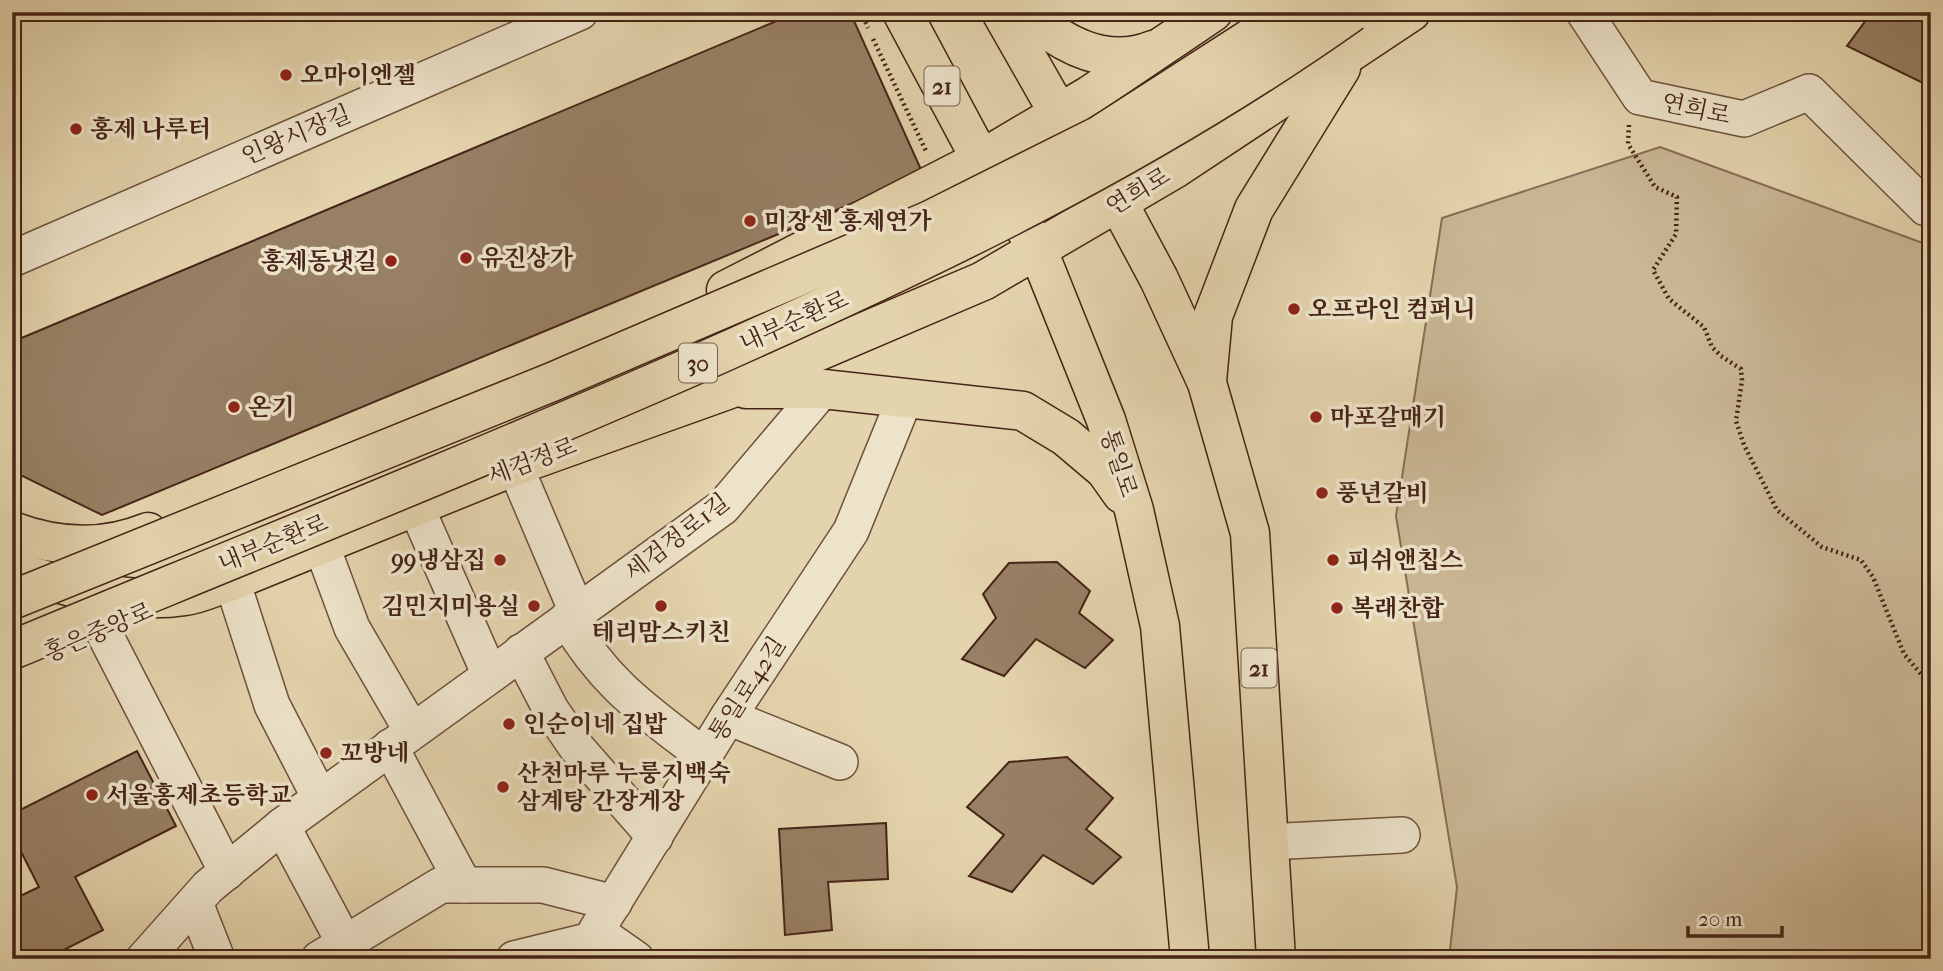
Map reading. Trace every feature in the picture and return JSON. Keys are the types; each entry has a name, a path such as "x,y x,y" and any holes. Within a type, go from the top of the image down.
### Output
{"main road":[{"name":"통일로","path":"902,12 982,159 1037,248 1105,420 1134,510 1160,626 1190,959"},
{"path":"1001,12 1050,98 1121,202"},
{"path":"1025,12 1073,47 1105,57 1142,55 1165,46"},
{"path":"21,534 77,546 105,544 144,534 649,330 982,159 1062,112 1213,12"},
{"name":"내부순환로","path":"12,600 552,382 930,219 1100,135 1291,12"},
{"name":"내부순환로","path":"12,650 560,424 872,287 1155,141 1352,12"},
{"name":"연희로","path":"1037,248 1121,202 1411,12"},
{"path":"1207,383 1213,316 1254,209 1349,55"},
{"name":"21","path":"1121,202 1207,383 1250,533 1276,959"},
{"name":"세검정로","path":"12,570 59,584 140,598 185,596 232,581 515,466 730,389 983,281 1037,248"},
{"path":"730,389 823,389 1023,411 1066,437 1105,470 1134,510"}],"street":[{"name":"인왕시장길","path":"12,259 580,12"},
{"name":"연희로","path":"1584,12 1640,97 1744,119 1809,92 1926,208"},
{"name":"세검정로1길","path":"144,959 227,872 282,826 723,508 823,389"},
{"name":"통일로42길","path":"604,937 596,931 728,717 851,531 905,397"},
{"path":"515,466 587,654 615,686 704,756"},
{"path":"416,507 490,675"},
{"path":"321,544 352,628 464,885"},
{"path":"232,581 272,705 320,798"},
{"path":"12,606 59,584"},
{"name":"홍은중앙로","path":"12,669 185,596"},
{"path":"102,629 227,872"},
{"path":"521,652 551,710 577,748 655,837"},
{"path":"728,717 840,762"},
{"path":"282,826 332,952 441,885 543,885 614,903"},
{"path":"1268,842 1402,835"},
{"path":"195,903 217,959"},
{"path":"514,959 604,937 636,959"}],"path":[{"path":"861,12 931,161"},
{"path":"1629,82 1629,144 1655,187 1677,197 1676,234 1653,270 1669,299 1704,327 1712,347 1720,356 1741,369 1736,421 1744,445 1777,510 1785,520 1822,547 1861,560 1873,577 1904,654 1931,687"}],"shaded area":[{"path":"1660,147 1931,246 1931,959 1457,959 1450,950 1457,887 1396,516 1442,218"}],"building":[{"name":"유진상가","path":"798,12 850,12 923,174 102,515 12,471 12,342"},
{"path":"1872,12 1931,12 1931,79 1927,85 1847,46"},
{"path":"1057,562 1090,591 1079,613 1113,640 1085,668 1036,639 1004,676 962,659 996,618 983,594 1009,563"},
{"path":"137,751 176,826 75,877 103,930 46,959 12,959 12,900 39,887 12,834 12,814"},
{"path":"1067,757 1113,798 1086,829 1121,857 1093,884 1043,855 1012,892 969,876 1004,835 967,807 1009,762"},
{"path":"886,823 888,879 828,882 832,930 785,935 779,829"}],"place":[{"name":"오마이엔젤","path":"286,75"},
{"name":"홍제 나루터","path":"76,129"},
{"name":"미장센 홍제연가","path":"750,221"},
{"name":"유진상가","path":"466,258"},
{"name":"홍제동냇길","path":"391,261"},
{"name":"오프라인 컴퍼니","path":"1294,309"},
{"name":"온기","path":"234,407"},
{"name":"마포갈매기","path":"1316,417"},
{"name":"풍년갈비","path":"1322,493"},
{"name":"99냉삼집","path":"500,560"},
{"name":"피쉬앤칩스","path":"1333,560"},
{"name":"김민지미용실","path":"534,606"},
{"name":"테리맘스키친","path":"661,606"},
{"name":"복래찬합","path":"1337,608"},
{"name":"인순이네 집밥","path":"509,724"},
{"name":"꼬방네","path":"326,753"},
{"name":"산천마루 누룽지백숙 삼계탕 간장게장","path":"503,787"},
{"name":"서울홍제초등학교","path":"92,795"}]}
